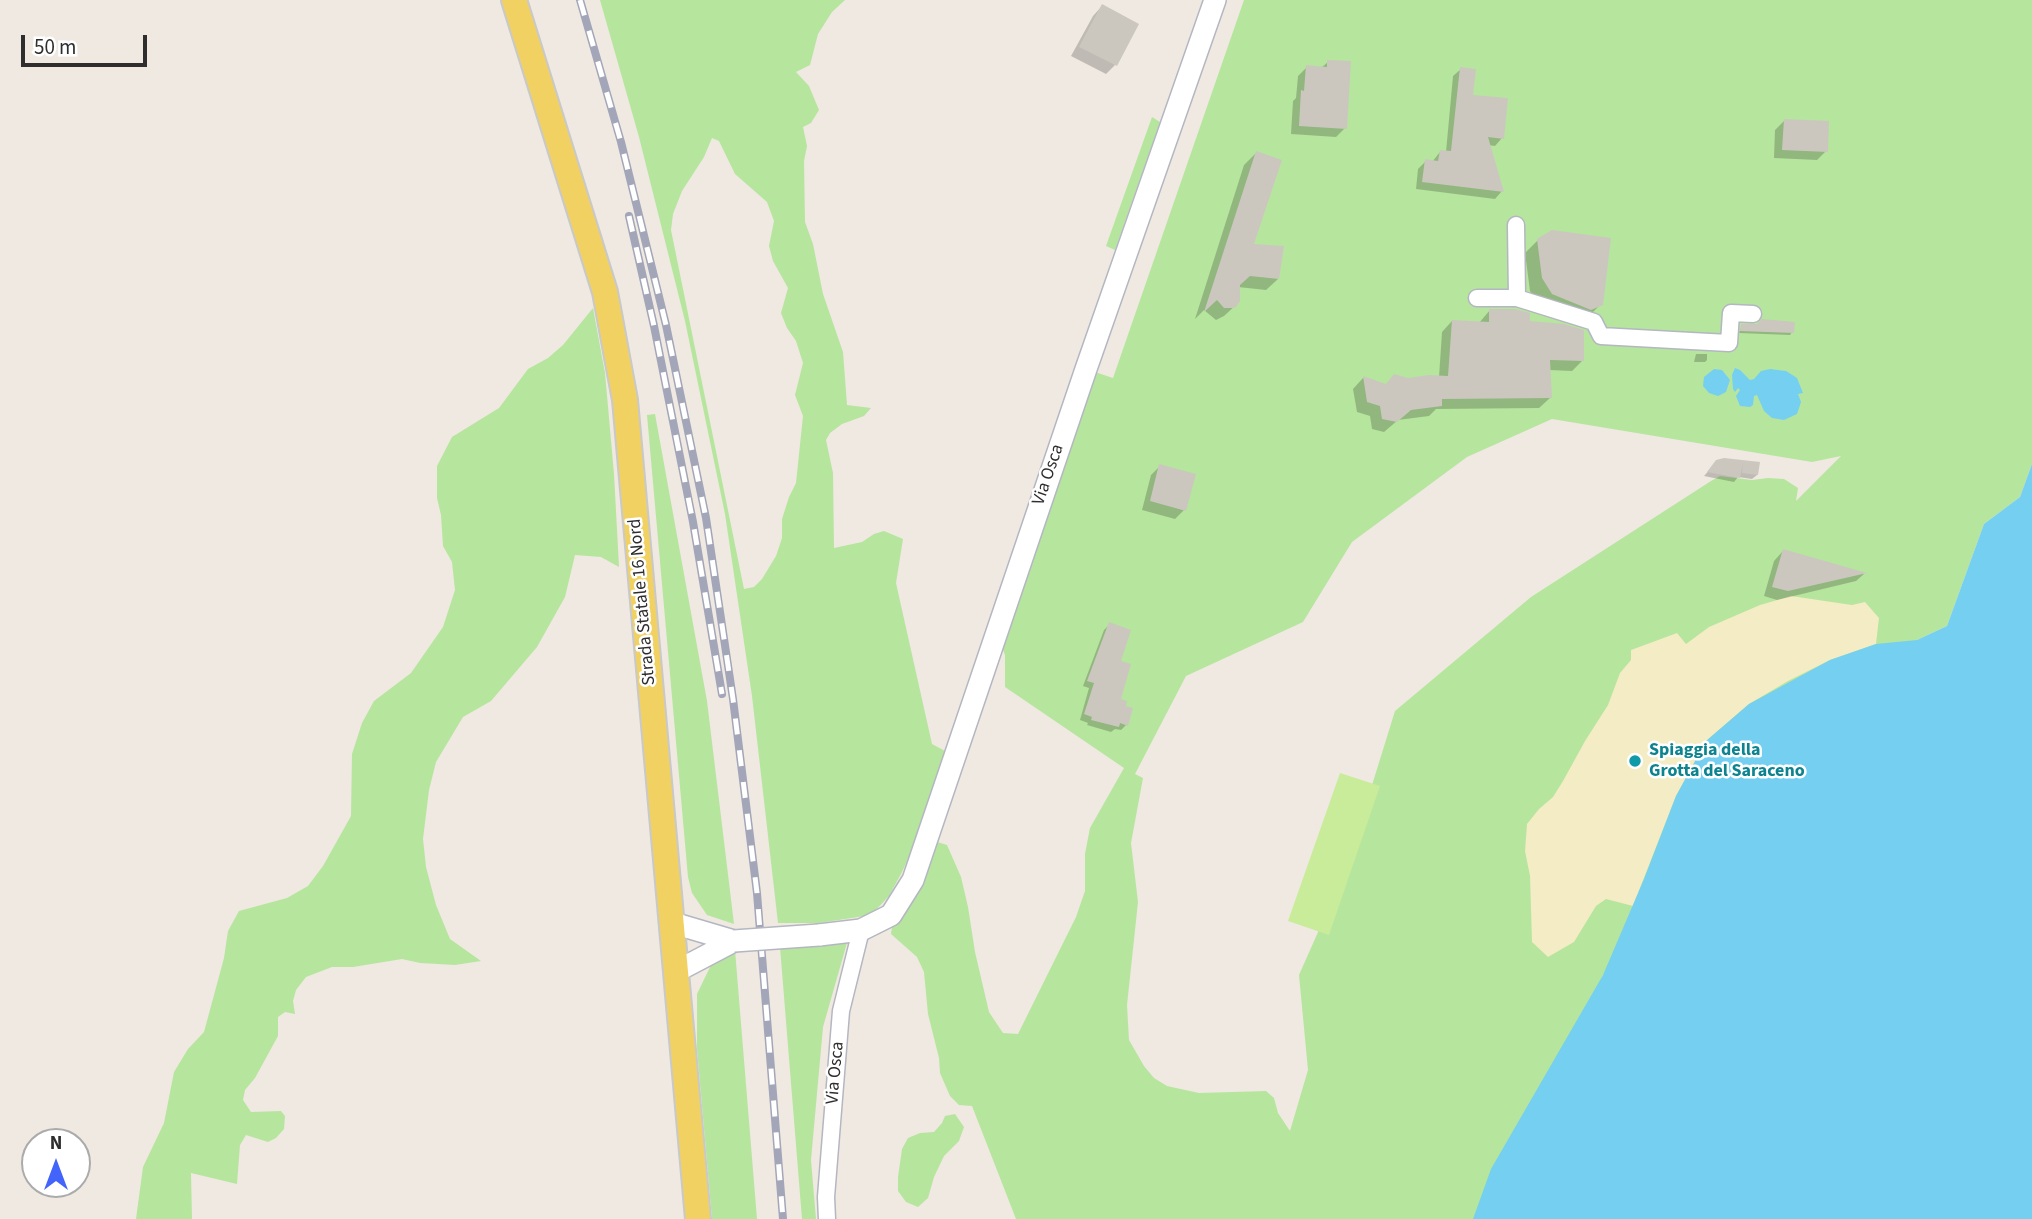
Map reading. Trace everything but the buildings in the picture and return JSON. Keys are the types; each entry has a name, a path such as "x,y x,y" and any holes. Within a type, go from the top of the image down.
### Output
{"main road":[{"name":"Strada Statale 16 Nord","path":"513,0 605,292 625,400 698,1219"}],"street":[{"name":"Via Osca","path":"734,941 860,930 891,915 913,880 1087,364 1215,0"},
{"path":"1516,225 1517,298"},
{"path":"1477,298 1517,298 1594,322 1601,336 1729,343 1731,313 1754,314"},
{"path":"673,923 734,941"},
{"name":"Via Osca","path":"827,1219 826,1197 841,1011 860,930"},
{"path":"677,971 734,941"}],"green space":[{"path":"600,0 845,0 832,12 818,34 810,65 796,72 809,86 819,110 811,123 803,127 807,146 804,161 805,222 813,244 823,294 843,352 847,405 871,408 864,416 842,424 830,433 826,440 833,473 834,548 862,542 884,531 903,539 896,583 932,744 945,751 914,846 889,896 871,915 819,923 778,923 752,696 725,514 685,321 639,137","holes":["712,138 719,141 735,174 767,202 774,221 769,246 773,261 788,288 781,313 796,341 803,363 795,395 803,416 796,483 782,519 782,538 776,556 762,579 754,587 744,589 671,230 673,214 682,191 704,157"]},
{"path":"1244,0 2032,0 2032,464 2020,497 1984,524 1947,626 1917,640 1603,975 1485,1219 1016,1219 972,1106 959,1105 950,1096 940,1073 928,1014 924,972 917,957 891,934 934,841 947,845 961,877 989,1012 1003,1033 1018,1034 1076,917 1085,891 1085,854 1090,828 1124,768 1005,687 1005,655 1002,647 1095,372 1113,378","holes":["1552,419 1812,462 1841,456 1796,501 1798,488 1784,479 1752,480 1720,476 1711,481 1531,597 1395,711 1346,869 1299,975 1308,1070 1290,1131 1278,1113 1274,1098 1266,1091 1199,1093 1167,1086 1154,1078 1129,1040 1127,1005 1138,902 1131,843 1143,778 1135,774 1186,676 1303,622 1352,542 1467,457"]},
{"path":"1152,117 1160,122 1115,250 1106,246"},
{"path":"593,308 605,373 619,567 601,557 575,555 565,597 537,647 491,701 463,717 436,762 429,790 423,839 426,867 436,905 450,939 481,961 455,965 402,959 353,967 332,967 306,977 296,990 293,1001 295,1014 285,1012 278,1017 278,1036 255,1078 245,1090 243,1100 251,1112 281,1111 285,1116 284,1129 268,1142 246,1135 240,1145 237,1184 191,1173 192,1219 136,1219 143,1167 164,1123 174,1072 188,1049 204,1032 224,958 228,931 239,911 287,898 308,886 323,866 351,816 352,754 362,723 374,701 411,673 443,627 455,590 452,562 443,546 437,498 437,466 452,437 499,408 528,369 548,358 563,345"},
{"path":"655,414 707,701 734,924 707,915 692,893 688,877 647,415"},
{"path":"1340,773 1380,786 1329,935 1288,921"},
{"path":"847,943 823,1027 811,1160 816,1219 802,1219 780,947"},
{"path":"735,950 757,1219 712,1219 697,1049 697,994 712,963"},
{"path":"955,1114 964,1127 959,1141 944,1156 928,1198 918,1207 906,1202 898,1191 898,1177 902,1149 908,1138 920,1133 934,1132 945,1116"}],"sand":[{"name":"Spiaggia della Grotta del Saraceno","path":"1791,596 1852,605 1865,602 1879,618 1876,644 1830,660 1788,681 1749,704 1706,741 1676,796 1633,906 1606,899 1596,906 1574,942 1548,957 1532,942 1530,876 1525,851 1527,824 1553,797 1563,781 1608,705 1620,673 1631,660 1631,650 1677,633 1686,644 1709,627 1760,605"}],"water":[{"path":"1735,368 1750,380 1761,371 1770,369 1786,371 1797,378 1803,393 1798,394 1801,402 1797,414 1784,420 1772,418 1764,411 1757,395 1750,407 1740,406 1736,396 1740,390 1738,388 1735,392 1733,389 1732,375"},
{"path":"1714,369 1722,370 1730,380 1726,392 1718,396 1709,393 1703,386 1704,377"},
{"path":"2032,464 2032,1219 1473,1219 1491,1169 1603,975 1676,796 1706,741 1749,704 1830,660 1876,644 1917,640 1947,626 1984,524 2020,497"}],"railway":[{"path":"580,0 621,142 666,325 706,518 733,699 757,893 783,1219"},
{"path":"629,216 693,522 722,694"}],"place":[{"name":"Spiaggia della Grotta del Saraceno","path":"1635,761"}]}
